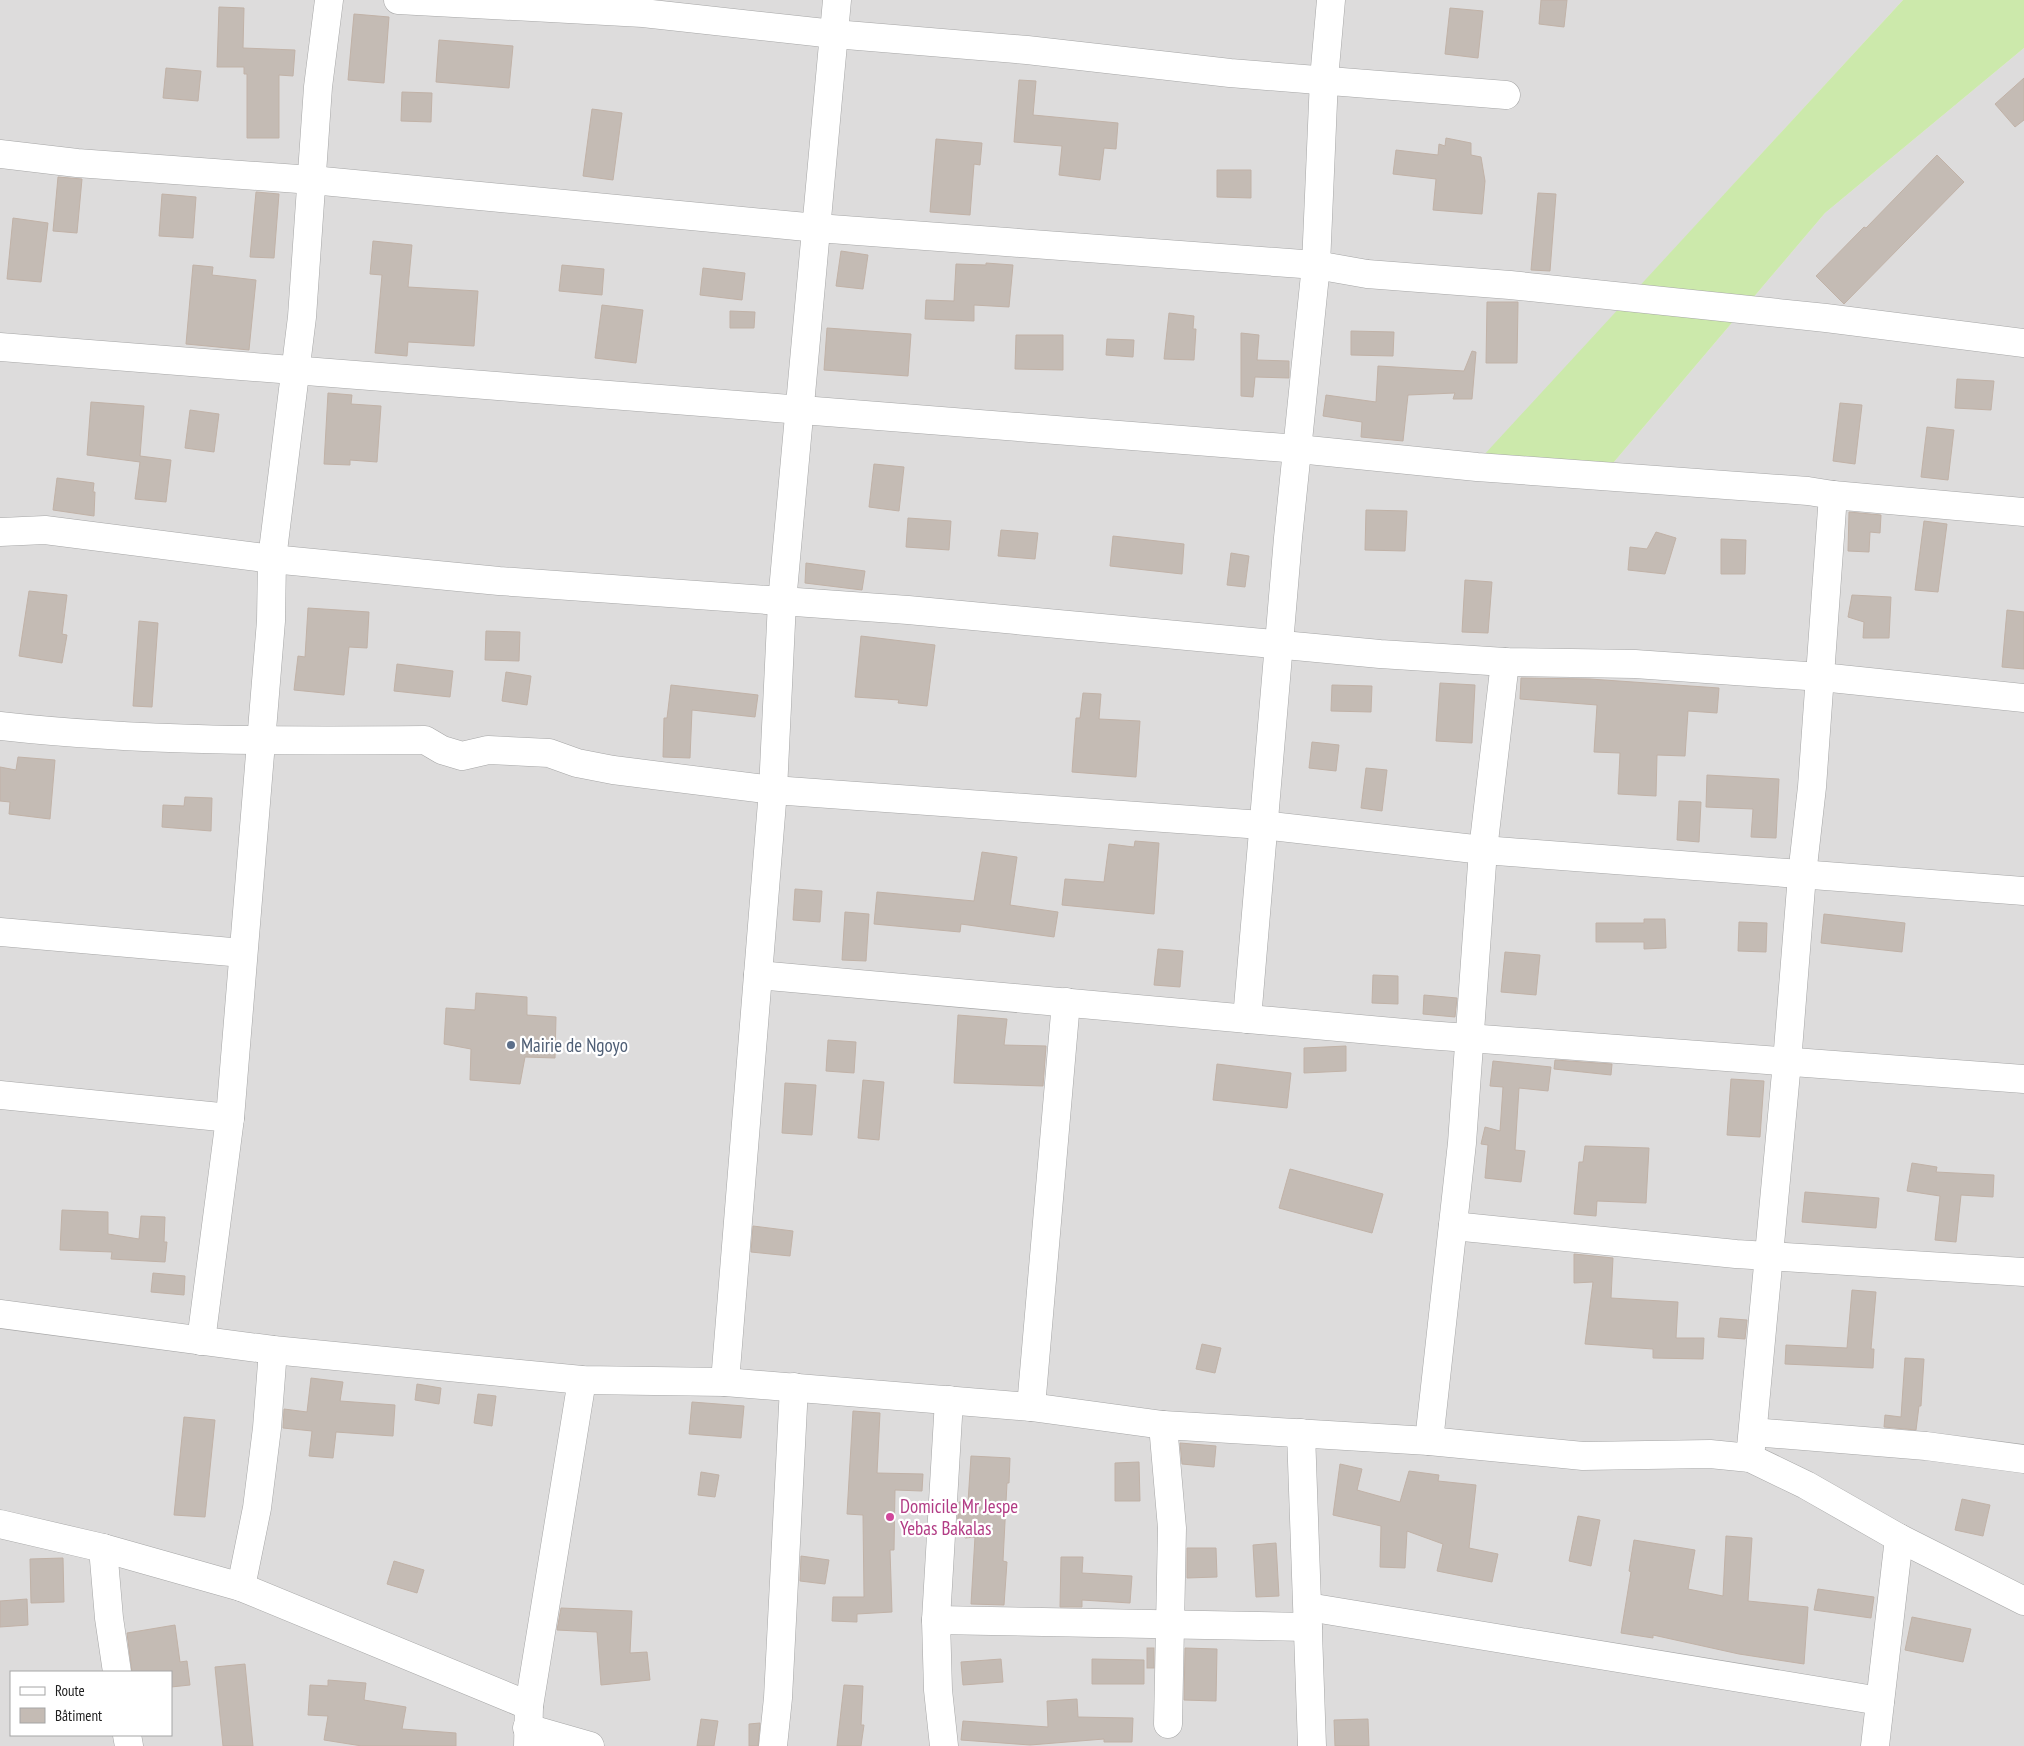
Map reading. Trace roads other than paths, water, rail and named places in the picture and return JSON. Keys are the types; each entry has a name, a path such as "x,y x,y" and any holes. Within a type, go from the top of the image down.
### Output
{"street":[{"path":"201,1341 230,1118 271,621 272,559 296,370 318,87 329,0"},
{"path":"398,0 642,13 834,34 1026,50 1230,73 1506,95"},
{"path":"725,1382 773,790 782,602 837,0"},
{"path":"1247,1019 1262,825 1316,265 1324,79 1331,0"},
{"path":"0,154 77,163 312,180 817,228 1316,265 1367,274 1539,288 1841,320 2024,343"},
{"path":"0,347 800,408 1298,449 1477,467 1808,491 1833,495 2024,512"},
{"path":"1752,1445 1802,875 1812,786 1833,495"},
{"path":"0,532 45,530 272,559 499,581 908,610 1380,654 1505,662 1635,664 1821,676 2024,698"},
{"path":"1429,1441 1453,1226 1470,1038 1483,850 1505,662"},
{"path":"0,726 52,732 261,741 425,740 442,750 462,756 488,750 549,753 577,763 613,770 773,790 1262,825 1483,850 2024,891"},
{"path":"0,932 243,953"},
{"path":"758,974 1470,1038 2024,1079"},
{"path":"1030,1407 1066,1002"},
{"path":"0,1095 230,1118"},
{"path":"1453,1226 1769,1256 2024,1272"},
{"path":"0,1314 273,1350 582,1380 725,1382 794,1387 1030,1407 1163,1425 1429,1441 1583,1456 1710,1454 1752,1445 1926,1446 2024,1459"},
{"path":"241,1587 257,1508 267,1428 273,1350"},
{"path":"528,1727 582,1380"},
{"path":"774,1746 794,1387"},
{"path":"944,1746 938,1690 936,1620 949,1400"},
{"path":"1163,1425 1172,1528 1168,1724"},
{"path":"1301,1433 1312,1746"},
{"path":"1752,1445 1806,1486 1899,1538 2024,1601"},
{"path":"0,1524 103,1548 241,1587 528,1727 590,1746"},
{"path":"1875,1746 1899,1538"},
{"path":"103,1548 109,1618 117,1671"},
{"path":"936,1620 1171,1625 1308,1617 1880,1701"}],"place":[{"name":"Mairie de Ngoyo","path":"511,1045"},
{"name":"Domicile Mr Jespe Yebas Bakalas","path":"890,1517"}]}
